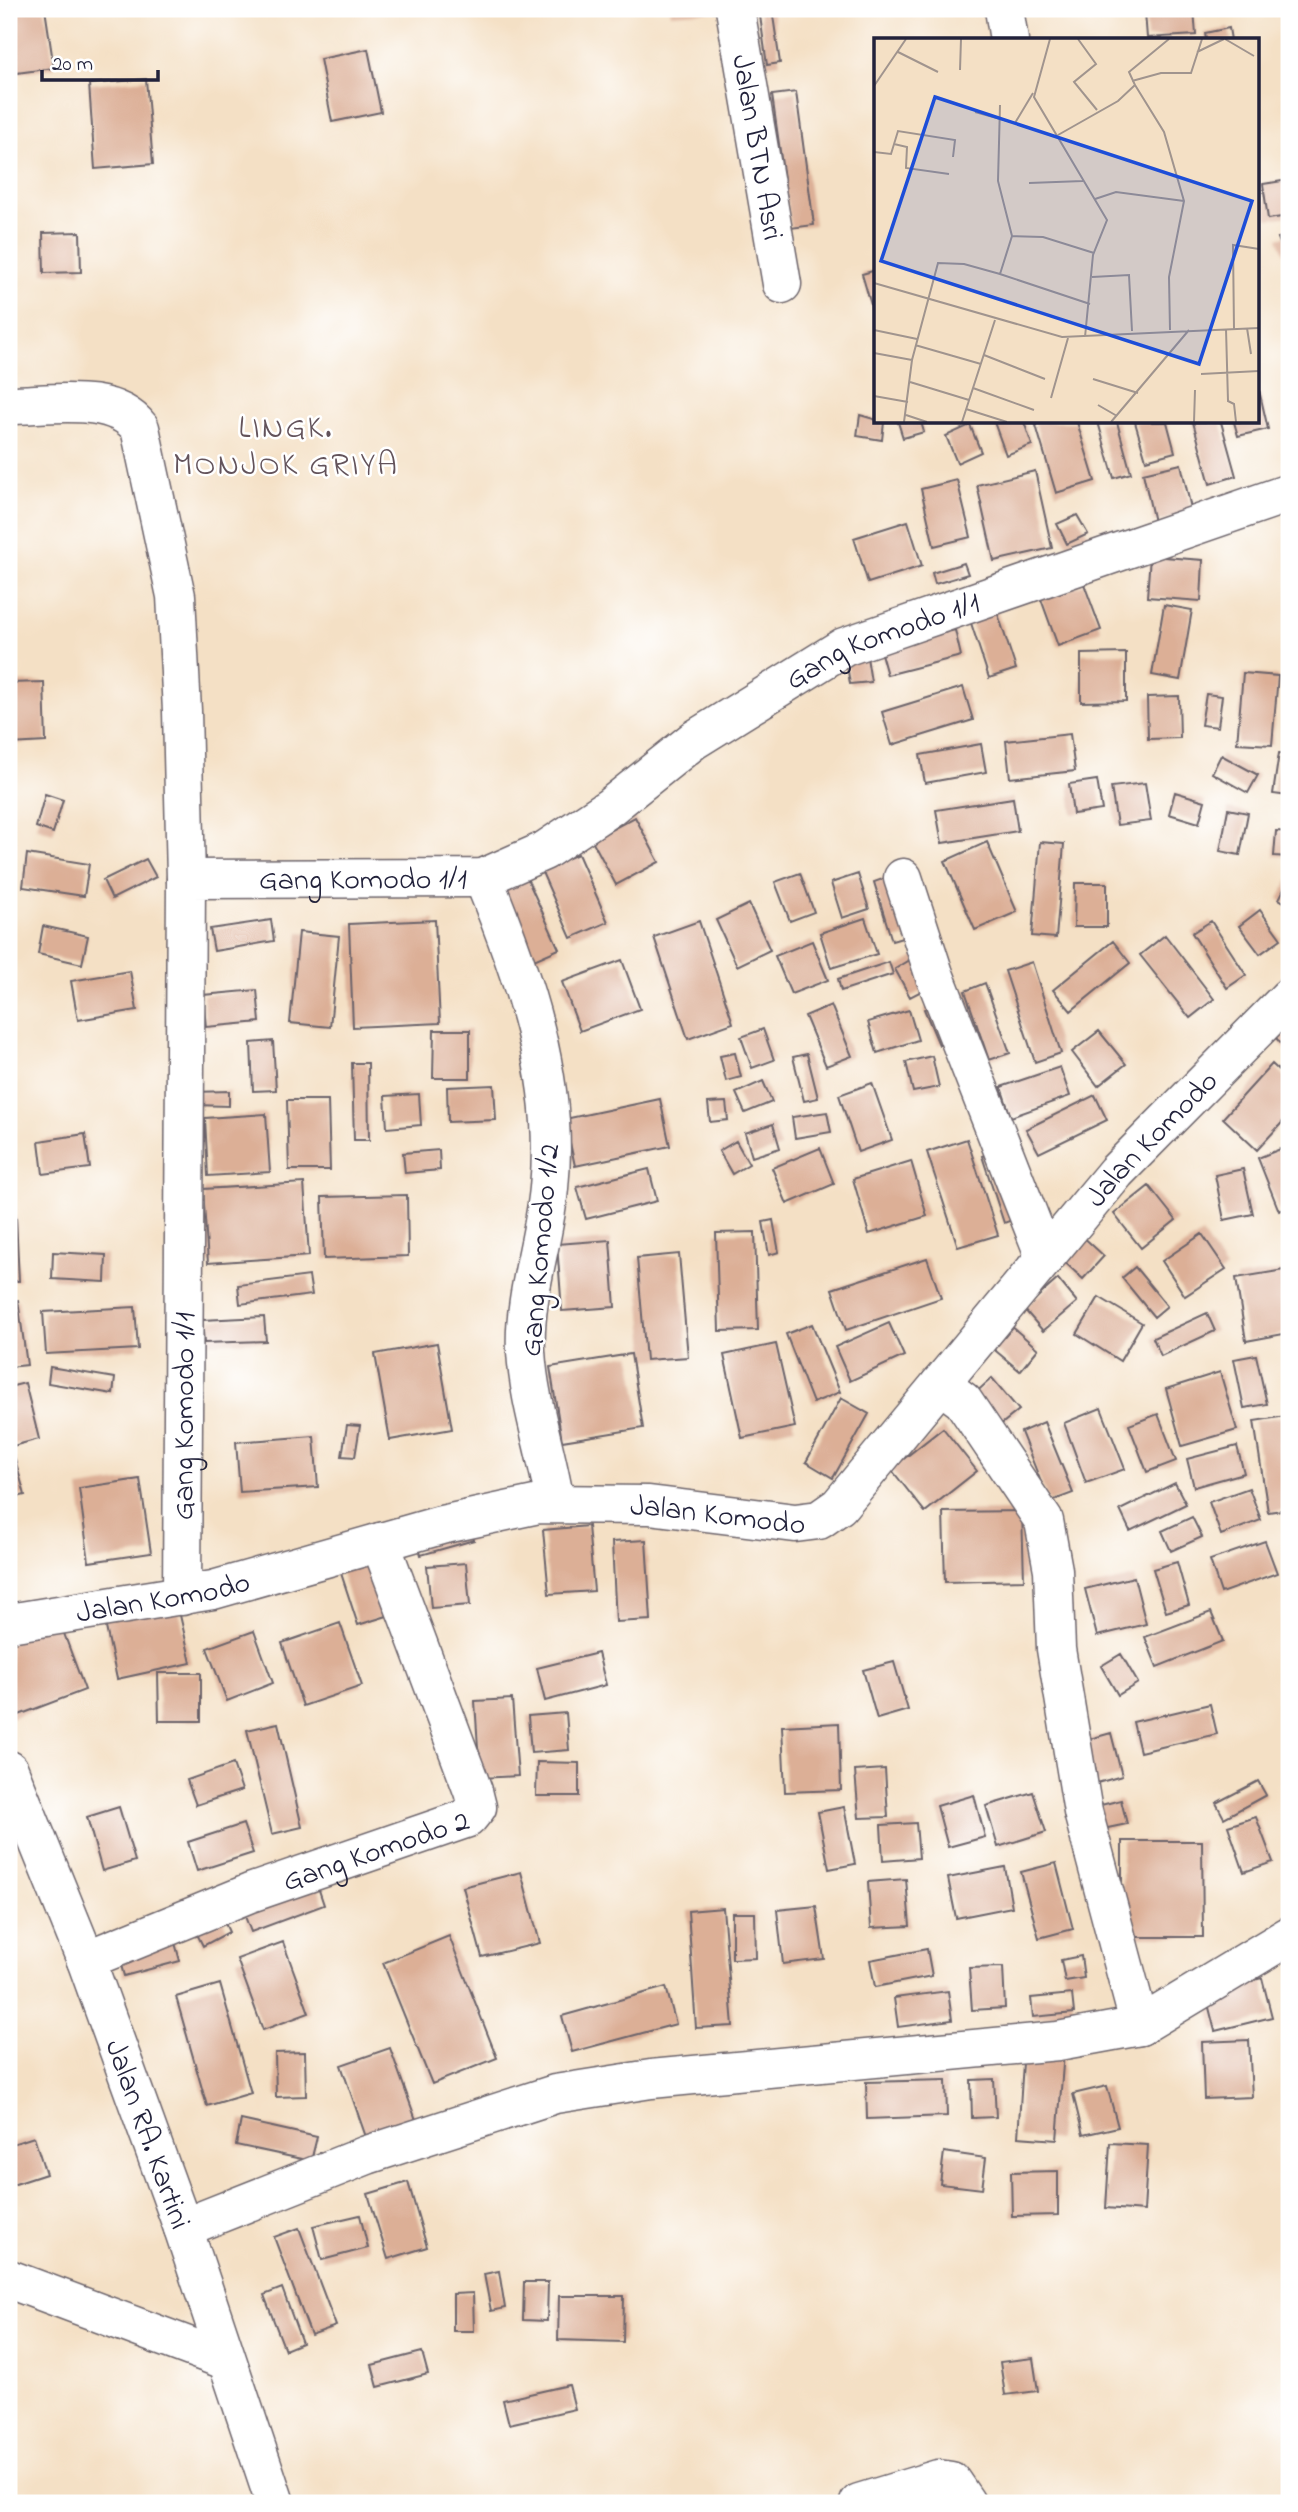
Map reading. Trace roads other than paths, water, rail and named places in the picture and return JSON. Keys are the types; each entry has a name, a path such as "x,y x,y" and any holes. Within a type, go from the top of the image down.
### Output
{"street":[{"name":"Jalan BTN Asri","path":"735,9 782,284"},
{"path":"1004,9 1009,38"},
{"path":"9,405 101,405 122,410 140,428 176,596 183,711 186,879"},
{"name":"Gang Komodo 1/1","path":"182,1596 186,879 483,878 544,851 610,807 694,740 844,647 1289,493"},
{"name":"Gang Komodo 1/2","path":"483,878 512,950 522,983 541,1057 548,1103 550,1187 528,1302 526,1350 529,1382 547,1455 555,1503"},
{"path":"903,878 934,974 1045,1257"},
{"name":"Jalan Komodo","path":"9,1623 182,1596 453,1522 555,1503 649,1505 811,1523 839,1506 1116,1172 1289,997"},
{"path":"940,1384 963,1401 1044,1521 1053,1570 1056,1649 1083,1812 1140,2025"},
{"name":"Gang Komodo 2","path":"86,1960 250,1893 468,1818 477,1807 380,1542"},
{"name":"Jalan RA. Kartini","path":"9,1770 86,1960 183,2228 275,2503"},
{"path":"183,2228 367,2155 555,2094 651,2079 1058,2041 1140,2025 1289,1936"},
{"path":"9,2279 225,2360"},
{"path":"859,2503 926,2480 958,2492"}],"district":[{"name":"LINGK. MONJOK GRIYA","path":"286,444"}]}
